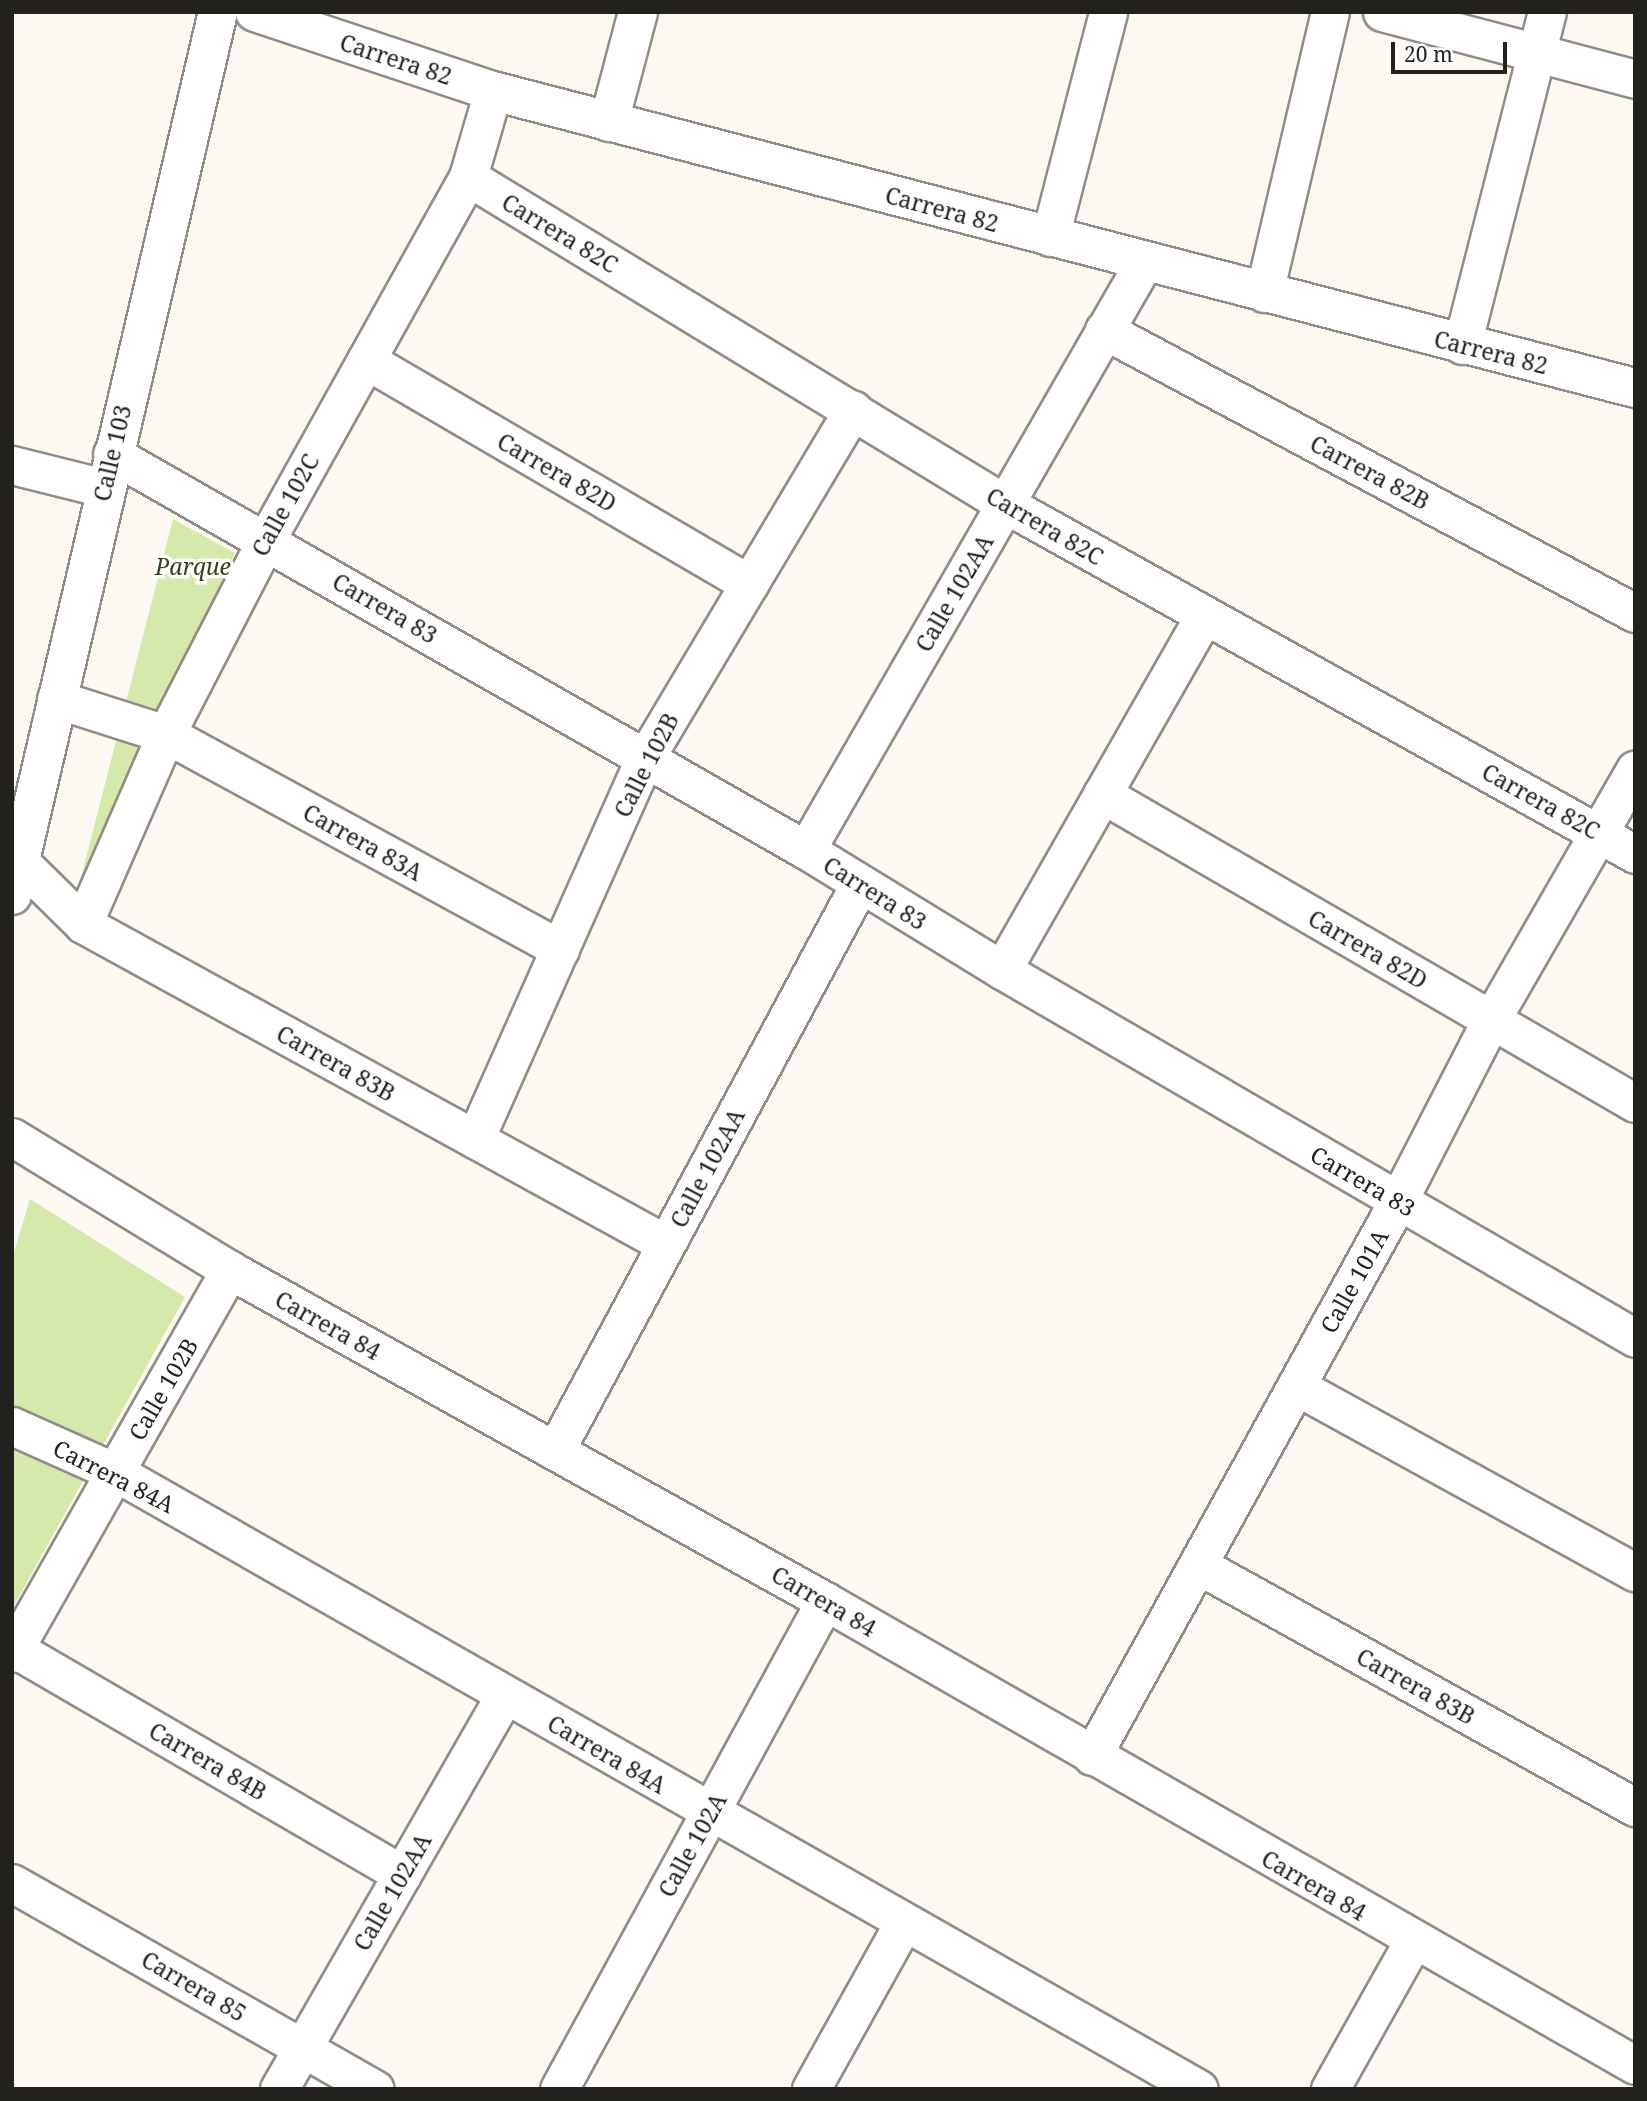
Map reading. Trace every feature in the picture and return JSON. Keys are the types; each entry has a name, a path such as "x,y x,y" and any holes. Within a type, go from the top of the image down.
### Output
{"street":[{"name":"Calle 103","path":"16,878 108,471 218,12"},
{"name":"Carrera 82","path":"256,12 493,91 1143,264 1635,388"},
{"path":"609,122 638,12"},
{"path":"1049,237 1108,12"},
{"path":"1264,293 1330,12"},
{"path":"1382,12 1635,79"},
{"path":"1462,345 1547,12"},
{"name":"Calle 102C","path":"83,924 166,734 267,538 468,177 493,91"},
{"name":"Carrera 82C","path":"468,177 1005,504 1203,617 1635,854"},
{"name":"Calle 102AA","path":"806,850 1143,264"},
{"name":"Carrera 82B","path":"1104,330 1635,613"},
{"name":"Carrera 82D","path":"366,360 749,584"},
{"name":"Calle 102B","path":"475,1139 644,760 853,410"},
{"name":"Carrera 83","path":"12,465 108,471 267,538 644,760 806,850 859,885 1002,970 1635,1338"},
{"path":"1002,970 1203,617"},
{"name":"Carrera 83A","path":"56,699 166,734 560,949"},
{"name":"Calle 101A","path":"1092,1756 1398,1201 1491,1020 1635,770"},
{"name":"Carrera 82D","path":"1102,794 1635,1102"},
{"name":"Carrera 83B","path":"16,878 83,924 666,1244"},
{"name":"Calle 102AA","path":"555,1451 859,885"},
{"name":"Carrera 84","path":"12,1138 230,1270 825,1601 1413,1941 1635,2065"},
{"name":"Calle 102B","path":"13,1651 230,1270"},
{"path":"1296,1386 1635,1572"},
{"name":"Carrera 84A","path":"12,1426 116,1472 709,1813 1199,2089"},
{"name":"Carrera 83B","path":"1198,1564 1631,1795"},
{"name":"Calle 102A","path":"559,2089 825,1601"},
{"name":"Carrera 84B","path":"13,1651 402,1874"},
{"name":"Calle 102AA","path":"279,2089 505,1696"},
{"name":"Carrera 85","path":"12,1883 375,2089"},
{"path":"811,2089 904,1923"},
{"path":"1330,2089 1413,1941"}],"green space":[{"name":"Parque","path":"173,519 235,553 77,893"},
{"path":"30,1199 185,1297 12,1609 12,1259"}]}
